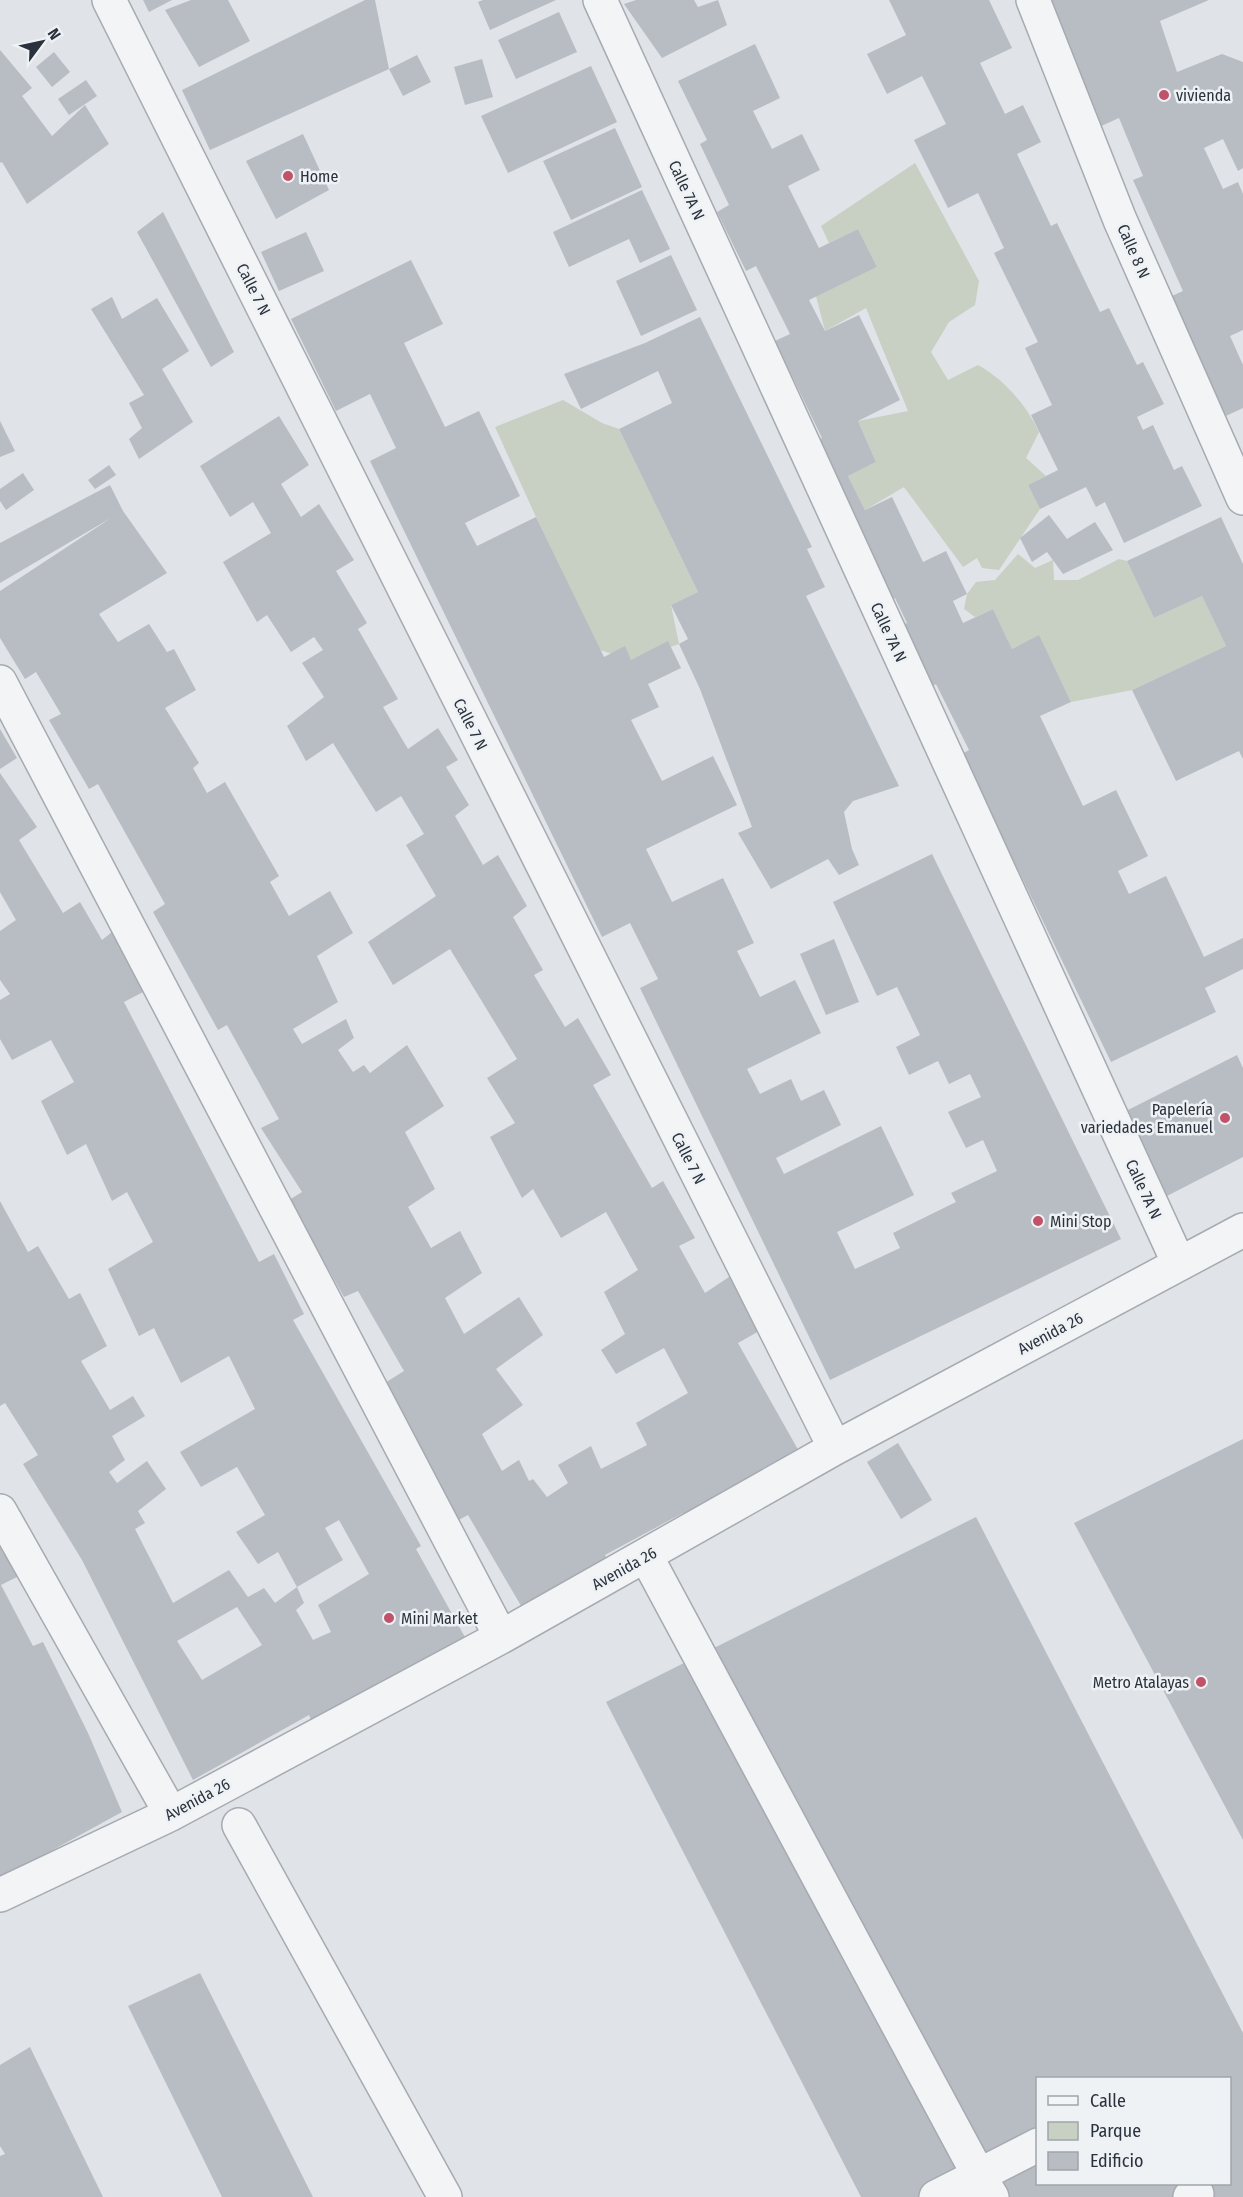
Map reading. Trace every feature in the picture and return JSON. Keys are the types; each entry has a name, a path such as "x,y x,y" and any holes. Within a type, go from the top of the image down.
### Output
{"street":[{"name":"Calle 7 N","path":"109,0 835,1448"},
{"name":"Calle 7A N","path":"600,0 1179,1264"},
{"name":"Calle 8 N","path":"1033,0 1120,220 1243,498"},
{"path":"0,682 501,1636"},
{"name":"Avenida 26","path":"0,1895 171,1814 501,1636 835,1448 1243,1230"},
{"path":"0,1511 171,1814"},
{"path":"646,1556 985,2186"},
{"path":"239,1825 445,2197"},
{"path":"936,2197 985,2186 1036,2147"}],"green space":[{"path":"915,163 979,281 975,305 949,322 931,352 948,380 978,365 988,371 1014,394 1028,412 1039,432 1026,458 1046,476 1028,485 1040,509 999,570 982,568 977,558 963,567 904,487 865,510 848,476 876,462 858,421 908,411 866,308 825,331 816,296 877,267 858,229 829,243 821,226"},
{"path":"563,400 602,423 619,429 698,592 671,605 679,644 631,660 600,650 536,517 495,427"},
{"path":"1018,554 1035,568 1053,560 1054,580 1078,580 1119,559 1127,561 1154,618 1202,596 1226,646 1132,690 1071,702 1039,636 1012,649 993,609 975,617 964,609 967,594 976,582 995,580"}],"building":[{"path":"143,0 172,0 149,12"},
{"path":"191,0 228,0 250,41 199,67 165,10"},
{"path":"365,0 375,0 389,69 210,150 182,90"},
{"path":"483,0 556,0 490,30 478,2"},
{"path":"636,0 694,0 698,7 718,0 727,25 662,58 624,4"},
{"path":"889,0 989,0 1012,48 980,63 1005,114 1023,105 1041,142 1017,154 1051,226 1057,223 1100,312 1109,308 1137,365 1143,362 1164,404 1137,417 1143,430 1153,425 1174,470 1182,466 1202,506 1124,543 1105,502 1096,507 1086,487 1040,509 1028,485 1058,470 1031,415 1052,405 1025,348 1038,342 994,253 1004,248 978,193 948,208 914,140 946,124 922,76 887,94 867,54 906,35"},
{"path":"1047,0 1209,0 1160,21 1177,72 1222,54 1243,62 1243,168 1238,171 1223,139 1204,148 1223,189 1238,182 1243,194 1243,330 1230,336 1243,365 1243,408 1215,421 1161,301 1183,291 1133,180 1143,176 1119,118 1099,127"},
{"path":"559,12 577,52 516,79 498,40"},
{"path":"755,44 780,98 753,111 772,149 802,134 820,170 788,186 819,248 858,229 877,267 809,300 825,331 859,315 900,400 858,421 876,462 848,476 865,510 892,497 923,562 946,551 967,594 953,601 963,623 993,609 1012,649 1039,635 1071,702 1040,716 1083,806 1116,790 1148,856 1118,871 1129,894 1166,876 1204,957 1243,938 1243,969 1205,988 1216,1012 1111,1062 962,754 969,750 936,684 926,690 896,628 907,623 895,598 888,601 806,445 822,438 775,341 790,334 756,266 746,271 717,212 729,205 700,144 707,140 678,81"},
{"path":"0,50 32,88 22,96 52,136 85,105 109,144 27,204 2,162 0,163"},
{"path":"54,52 70,72 52,87 36,67"},
{"path":"417,55 431,82 403,96 389,69"},
{"path":"482,59 493,97 465,105 454,67"},
{"path":"591,66 617,122 508,173 481,116"},
{"path":"86,80 97,96 69,115 58,99"},
{"path":"615,128 642,187 571,220 543,161"},
{"name":"Home","path":"303,134 329,190 276,219 246,161"},
{"path":"642,190 670,249 640,263 629,239 569,267 553,232"},
{"path":"163,212 234,352 211,367 137,232"},
{"path":"306,232 324,271 279,291 261,252"},
{"path":"671,255 697,310 641,336 616,281"},
{"path":"411,260 443,324 404,343 445,427 479,411 520,496 465,523 477,546 536,517 604,657 625,646 631,660 668,641 681,668 648,684 659,707 631,720 662,781 713,756 737,805 646,849 672,902 723,878 754,943 737,951 760,997 795,980 821,1033 747,1069 760,1094 791,1079 801,1101 824,1090 841,1125 776,1158 784,1174 881,1126 914,1195 837,1232 855,1269 900,1248 893,1233 956,1202 951,1193 997,1171 983,1140 966,1148 948,1112 981,1097 970,1074 949,1084 938,1061 909,1075 896,1047 920,1035 897,987 877,996 833,902 932,854 1121,1239 830,1380 640,988 658,979 630,923 602,937 370,461 396,448 370,394 336,411 291,319"},
{"path":"112,297 122,319 157,298 189,351 162,369 193,422 139,459 129,439 142,428 129,403 144,395 91,309"},
{"path":"700,317 812,547 807,549 825,587 806,596 899,786 853,801 844,812 852,849 859,865 839,875 828,859 771,889 738,833 752,827 700,689 679,644 688,639 671,605 698,592 619,429 672,403 658,371 581,409 564,374 645,343"},
{"path":"279,416 309,465 281,484 301,517 319,504 354,560 336,571 367,623 358,629 398,699 383,707 408,749 438,728 458,760 446,767 469,805 455,816 483,865 498,855 527,906 513,917 543,970 534,975 565,1027 578,1018 611,1075 593,1085 652,1188 663,1181 695,1238 679,1246 705,1293 732,1275 761,1330 738,1343 805,1462 688,1524 683,1513 605,1555 612,1568 527,1616 468,1515 455,1522 380,1386 404,1371 358,1291 344,1297 289,1200 302,1192 261,1128 279,1119 227,1025 218,1030 153,912 165,904 98,784 89,789 49,720 61,714 36,672 25,679 0,638 0,591 111,518 0,583 0,543 110,485 123,511 167,573 99,614 118,642 149,624 167,652 174,649 196,690 165,708 199,763 193,768 207,793 225,782 279,876 270,882 289,916 330,891 353,933 317,956 338,1002 293,1029 302,1044 346,1019 354,1038 338,1050 353,1072 364,1065 370,1073 407,1045 444,1106 405,1132 435,1189 408,1207 431,1248 460,1231 482,1273 445,1298 464,1334 519,1297 543,1335 496,1369 523,1405 482,1434 502,1471 519,1460 529,1481 533,1479 547,1497 568,1483 558,1465 591,1446 601,1469 647,1445 636,1423 688,1393 664,1348 616,1374 601,1350 625,1334 604,1292 638,1270 606,1212 561,1238 533,1189 522,1198 490,1137 515,1123 487,1078 517,1059 450,949 393,985 368,942 436,896 406,845 424,834 401,796 376,812 333,743 306,761 287,726 324,697 302,663 323,650 314,637 291,652 267,615 257,622 223,562 271,533 253,502 230,517 200,466"},
{"path":"0,421 15,451 0,457"},
{"path":"109,465 116,475 95,489 88,480"},
{"path":"23,473 34,490 6,510 0,501 0,489"},
{"path":"1049,515 1067,539 1095,522 1113,550 1063,574 1047,552 1032,562 1020,538"},
{"path":"1221,517 1243,564 1243,759 1239,751 1176,781 1132,690 1226,646 1202,596 1154,618 1127,561"},
{"path":"0,729 17,758 0,769"},
{"path":"0,773 37,827 19,840 63,913 80,902 102,940 112,932 145,991 124,1002 259,1262 274,1254 304,1314 293,1320 421,1546 416,1549 466,1639 313,1725 309,1715 193,1780 82,1560 23,1464 38,1455 5,1403 0,1406 0,1201 28,1252 38,1246 69,1299 80,1293 107,1346 81,1361 110,1410 133,1396 145,1416 112,1436 125,1460 109,1472 117,1483 147,1461 166,1489 138,1511 145,1523 135,1529 173,1603 229,1570 248,1597 264,1588 275,1603 297,1587 278,1552 258,1564 236,1532 265,1515 237,1467 201,1487 180,1452 255,1409 229,1356 181,1383 154,1328 139,1336 108,1269 153,1242 127,1192 112,1201 86,1144 67,1155 41,1101 74,1082 51,1040 12,1060 0,1039 0,1000 10,994 0,980 0,931 16,920 0,892","holes":["339,1520 369,1574 318,1605 331,1632 313,1640 296,1610 304,1603 297,1587 343,1560 325,1528","237,1607 262,1645 202,1680 177,1641"]},
{"path":"834,939 859,1002 826,1015 800,954"},
{"path":"1237,1055 1243,1068 1243,1157 1163,1198 1120,1114"},
{"name":"Metro Atalayas","path":"1243,1439 1243,1840 1074,1523"},
{"path":"898,1443 932,1500 901,1519 867,1462"},
{"path":"976,1517 1243,2033 1243,2197 861,2197 606,1702"},
{"path":"0,1542 17,1577 1,1585 33,1646 43,1642 88,1733 122,1812 0,1879"},
{"path":"200,1973 313,2197 222,2197 128,2006"},
{"path":"30,2047 103,2197 0,2197 0,2156 5,2154 0,2146 0,2065"}],"place":[{"name":"vivienda","path":"1164,95"},
{"name":"Home","path":"288,176"},
{"name":"Papelería variedades Emanuel","path":"1225,1118"},
{"name":"Mini Stop","path":"1038,1221"},
{"name":"Mini Market","path":"389,1618"},
{"name":"Metro Atalayas","path":"1201,1682"}]}
